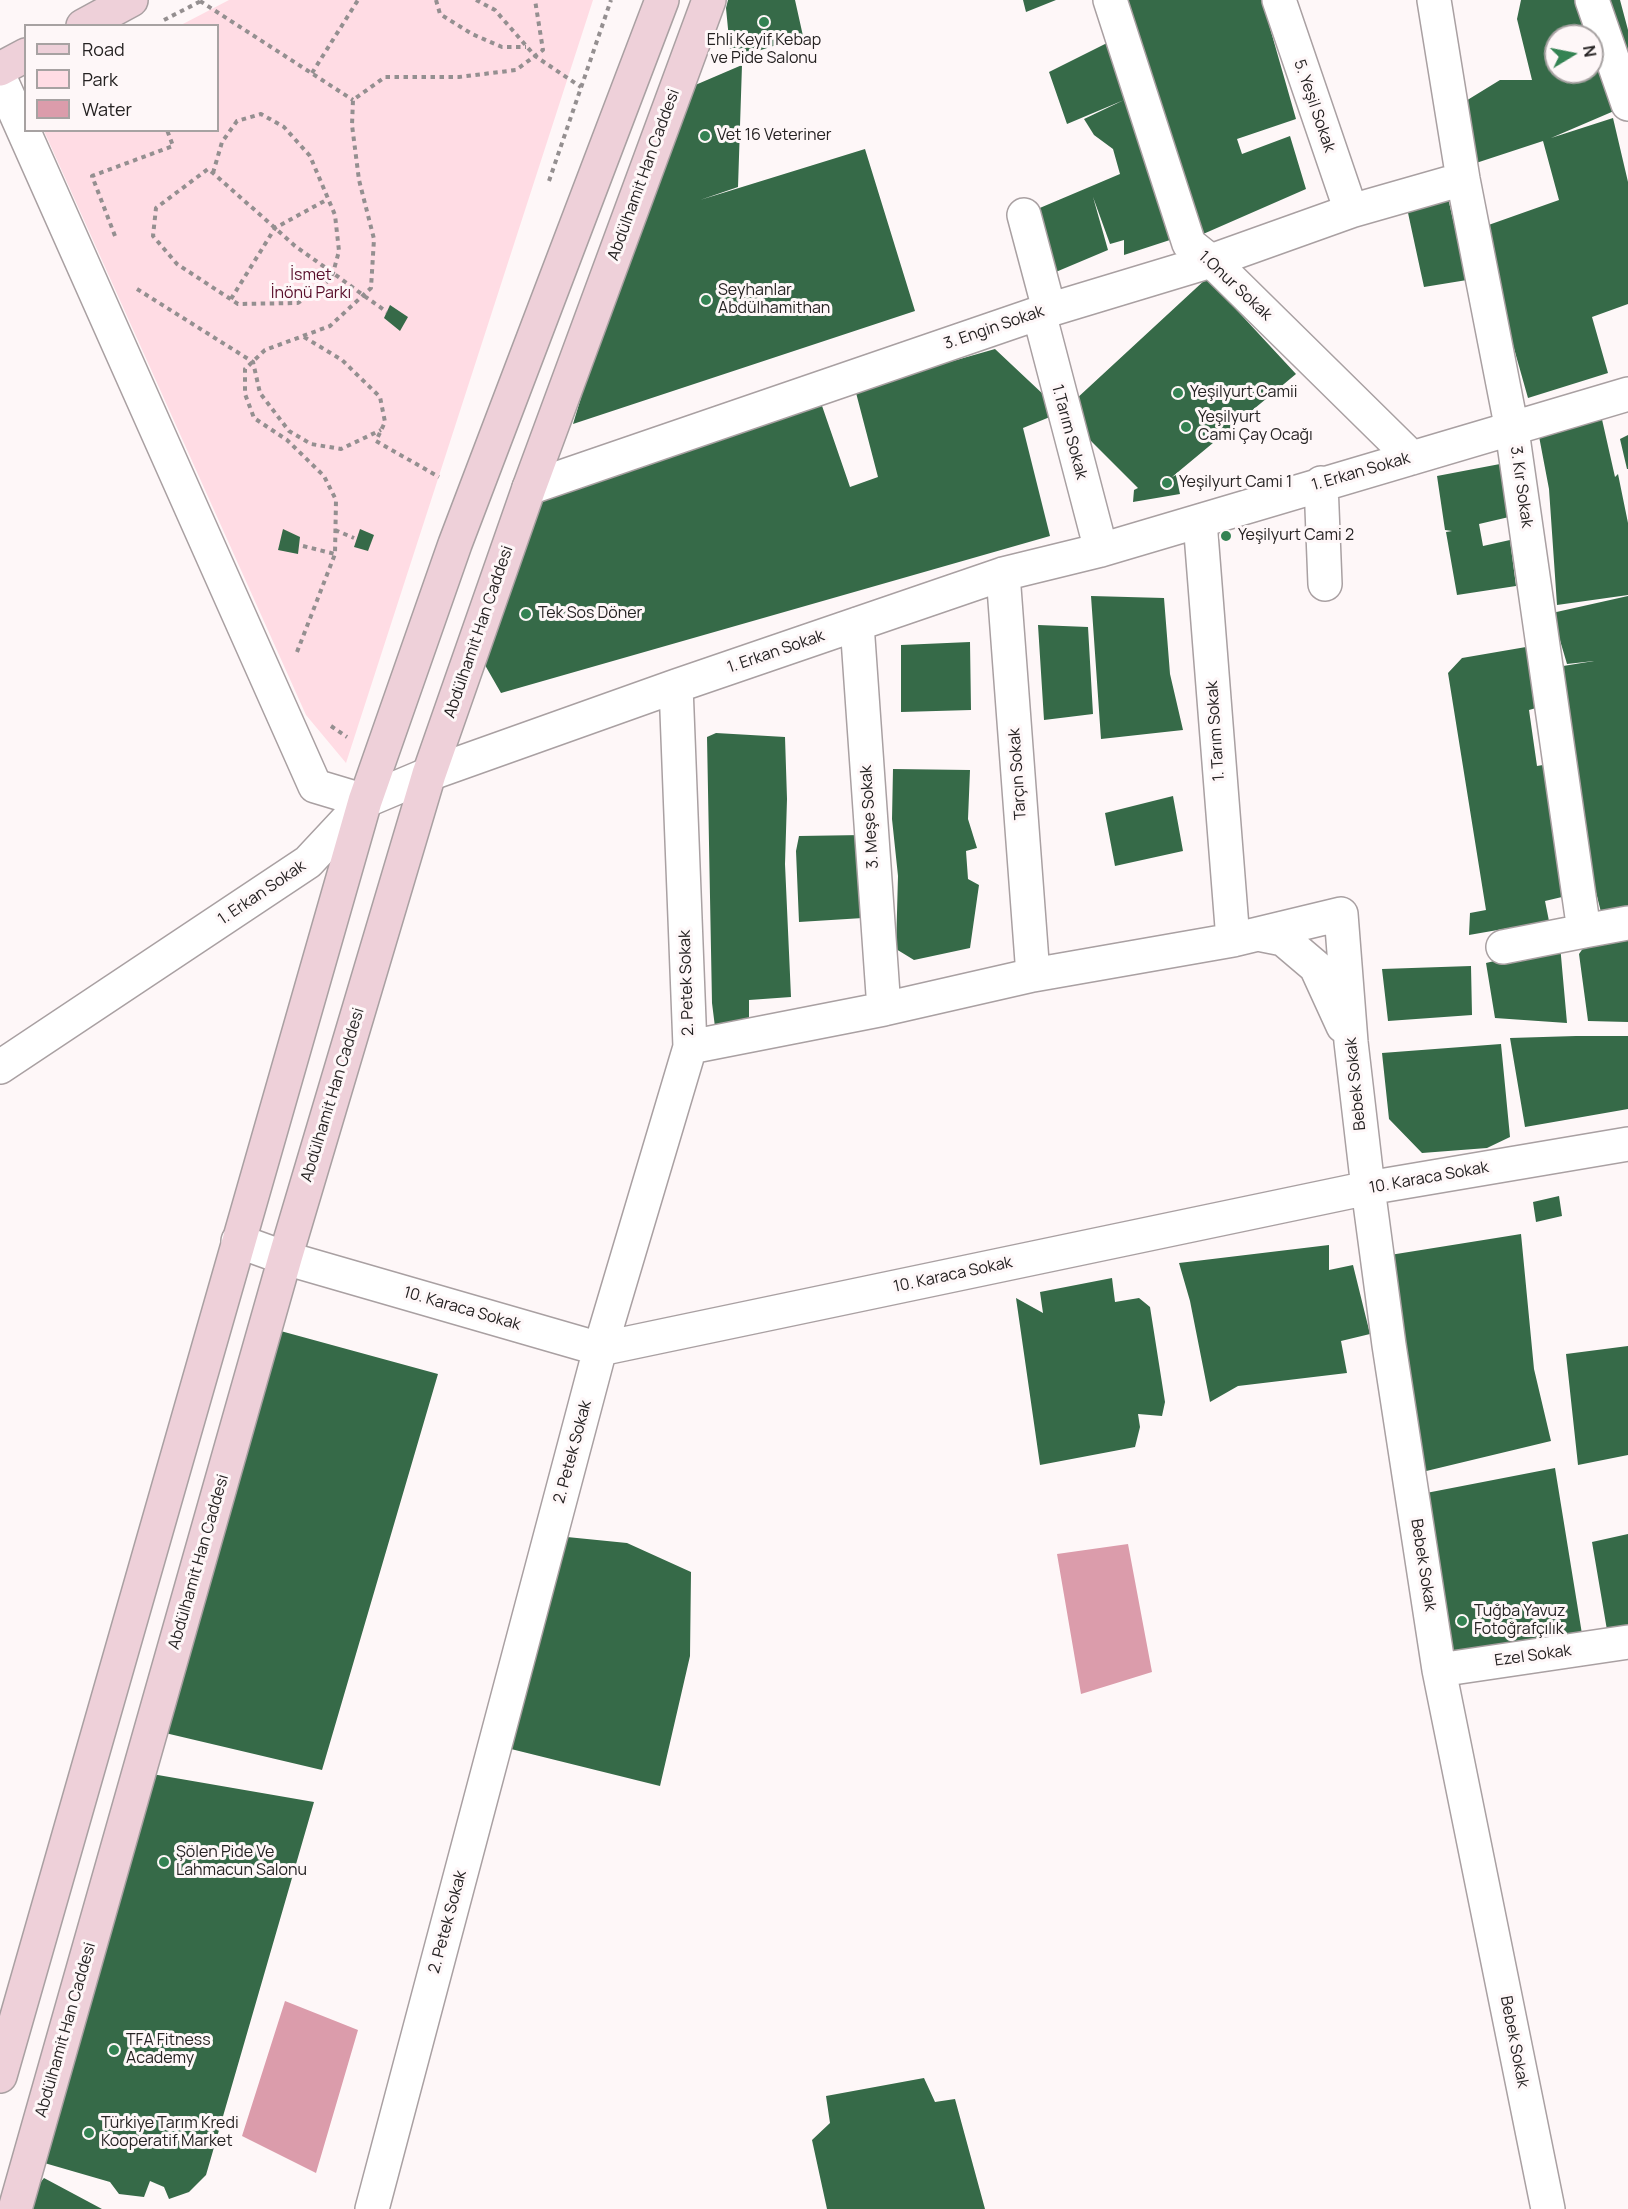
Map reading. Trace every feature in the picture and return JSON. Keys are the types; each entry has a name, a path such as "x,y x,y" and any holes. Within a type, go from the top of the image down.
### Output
{"main road":[{"path":"87,24 131,0"},
{"path":"648,37 653,0"},
{"path":"0,2076 365,801 455,544 662,0"},
{"name":"Abdülhamit Han Caddesi","path":"15,2209 285,1258 429,774 530,488 709,0"},
{"path":"0,69 24,57"}],"street":[{"name":"1.Onur Sokak","path":"1110,0 1189,244 1211,261 1412,458"},
{"name":"5. Yeşil Sokak","path":"1279,0 1351,211"},
{"name":"3. Kır Sokak","path":"1434,0 1463,179 1512,430 1584,931"},
{"path":"1592,0 1628,104"},
{"path":"0,78 24,132"},
{"path":"24,132 315,786 365,801"},
{"name":"3. Engin Sokak","path":"530,488 1044,311 1211,261 1351,211 1463,179"},
{"name":"1.Tarım Sokak","path":"1024,215 1044,311 1101,550"},
{"name":"1. Erkan Sokak","path":"0,1067 308,862 365,801 429,774 676,686 1003,574 1101,550 1628,394"},
{"path":"1321,483 1325,584"},
{"name":"1. Tarım Sokak","path":"1200,521 1245,937"},
{"name":"Tarçın Sokak","path":"1003,574 1033,975"},
{"name":"3. Meşe Sokak","path":"857,624 884,1010"},
{"name":"2. Petek Sokak","path":"372,2209 600,1349 690,1047 676,686"},
{"name":"Bebek Sokak","path":"1245,937 1341,914 1368,1188 1389,1345 1439,1671 1548,2209"},
{"path":"1518,944 1503,946 1628,923"},
{"path":"690,1047 884,1010 1033,975 1245,937 1282,939 1316,967 1352,1042"},
{"name":"10. Karaca Sokak","path":"238,1240 285,1258 600,1349 1368,1188 1628,1144"},
{"name":"Ezel Sokak","path":"1439,1671 1628,1642"}],"path":[{"path":"312,74 358,0"},
{"path":"436,0 440,14 472,34 502,47 527,47"},
{"path":"476,0 495,10 535,56 581,87"},
{"path":"353,100 385,76 459,77 516,70 543,50 535,0"},
{"path":"162,21 202,1 353,100"},
{"path":"291,645 296,656 335,554 336,500 324,476 287,440 255,418 245,394 245,369 265,350 330,326 370,288 374,239 359,180 352,125 353,100"},
{"path":"213,173 222,142 237,121 261,114 284,127 310,156 336,215 339,251 333,273 328,281 298,303 238,304 177,264 153,236 156,208 208,169 274,228 333,273 387,312"},
{"path":"118,243 92,176 173,146 168,132"},
{"path":"231,299 274,228 328,199"},
{"path":"140,299 135,288 253,362 260,393 289,431 311,444 341,449 381,430"},
{"path":"304,337 342,360 380,397 385,422 376,441 448,482"},
{"path":"335,530 354,538"},
{"path":"303,546 335,554"},
{"path":"325,715 331,726 350,739"}],"green space":[{"name":"İsmet İnönü Parkı","path":"229,0 593,0 346,763 306,715 44,132 219,132 219,24 183,24"}],"water":[{"path":"1128,1544 1152,1672 1081,1694 1057,1554"},
{"path":"285,2001 358,2030 316,2173 242,2136"}],"building":[{"name":"Ehli Keyif Kebap ve Pide Salonu","path":"728,0 795,0 803,36 731,60 726,8"},
{"path":"1023,0 1056,0 1026,12"},
{"path":"1119,0 1262,0 1296,119 1237,139 1242,154 1290,136 1306,189 1194,238"},
{"path":"1521,0 1620,0 1628,30 1628,105 1551,138 1613,118 1628,182 1628,304 1592,317 1608,373 1528,398 1480,228 1559,200 1543,141 1470,165 1456,107 1500,80 1532,80 1517,19"},
{"path":"1111,41 1173,239 1124,255 1124,240 1110,244 1093,197 1108,250 1051,274 1035,210 1120,174 1113,149 1094,135 1084,119 1124,100 1067,124 1049,72"},
{"path":"742,65 738,187 700,200 865,149 915,311 573,424 635,220 693,86"},
{"path":"1448,198 1467,280 1424,287 1405,199"},
{"name":"Yeşilyurt Camii","path":"1207,278 1296,374 1172,477 1176,475 1180,494 1133,502 1134,490 1138,488 1062,412"},
{"path":"390,305 408,317 400,331 384,318"},
{"path":"995,349 1062,412 1023,428 1050,536 501,693 474,646 529,488 820,400 850,487 878,477 855,389"},
{"path":"1601,415 1615,477 1618,474 1628,523 1628,595 1557,605 1549,489 1538,431"},
{"path":"1628,435 1628,469 1627,469 1620,439"},
{"path":"1500,464 1509,517 1479,524 1483,546 1510,540 1516,586 1457,595 1446,532 1452,531 1445,530 1437,476"},
{"path":"283,529 300,537 298,554 278,550"},
{"path":"360,529 374,535 368,551 354,547"},
{"path":"1091,596 1164,598 1170,674 1183,730 1101,739"},
{"path":"1628,596 1628,906 1601,912 1582,837 1557,667 1594,661 1567,664 1552,613"},
{"path":"1038,625 1088,627 1093,714 1044,720"},
{"path":"970,642 971,710 901,712 901,645"},
{"path":"1526,647 1536,708 1529,710 1537,766 1543,765 1562,897 1545,901 1549,921 1469,935 1470,913 1486,910 1448,673 1462,658"},
{"path":"716,733 785,737 787,799 785,864 791,997 749,1000 749,1025 715,1027 712,1003 707,737"},
{"path":"893,769 970,770 968,819 977,848 966,851 968,879 979,885 970,948 914,960 896,949 898,876 892,819"},
{"path":"1173,796 1183,851 1115,866 1105,813"},
{"path":"863,835 863,918 799,922 796,851 799,836"},
{"path":"1628,934 1628,1022 1588,1021 1579,954 1586,944"},
{"path":"1560,945 1567,1023 1495,1018 1486,963"},
{"path":"1471,966 1472,1015 1388,1021 1382,969"},
{"path":"1628,1036 1628,1109 1525,1127 1510,1038"},
{"path":"1501,1044 1510,1137 1487,1148 1422,1153 1389,1119 1382,1053"},
{"path":"1559,1196 1562,1216 1536,1222 1533,1202"},
{"path":"1521,1234 1534,1369 1551,1441 1418,1473 1390,1255"},
{"path":"1329,1245 1329,1270 1353,1265 1370,1334 1341,1341 1347,1373 1238,1386 1210,1402 1190,1301 1179,1263"},
{"path":"1112,1278 1115,1302 1139,1298 1150,1307 1165,1402 1162,1416 1138,1414 1140,1427 1135,1447 1040,1465 1016,1298 1043,1313 1040,1292"},
{"path":"277,1330 438,1374 322,1770 161,1732"},
{"path":"1628,1346 1628,1455 1578,1465 1566,1354"},
{"path":"1555,1468 1582,1634 1441,1658 1421,1494"},
{"path":"1628,1534 1628,1626 1607,1630 1592,1542"},
{"path":"567,1537 627,1543 691,1572 690,1656 660,1786 511,1749"},
{"path":"152,1774 314,1802 206,2175 189,2192 169,2199 164,2187 150,2181 144,2197 119,2194 110,2182 41,2162"},
{"path":"924,2078 935,2102 955,2099 985,2209 827,2209 812,2140 830,2123 826,2096"},
{"path":"44,2178 102,2209 23,2209 24,2203"}],"place":[{"name":"Ehli Keyif Kebap ve Pide Salonu","path":"764,22"},
{"name":"Vet 16 Veteriner","path":"705,136"},
{"name":"Seyhanlar Abdülhamithan","path":"706,300"},
{"name":"Yeşilyurt Camii","path":"1178,393"},
{"name":"Yeşilyurt Cami Çay Ocağı","path":"1186,427"},
{"name":"Yeşilyurt Cami 1","path":"1167,483"},
{"name":"Yeşilyurt Cami 2","path":"1226,536"},
{"name":"Tek Sos Döner","path":"526,614"},
{"name":"Tuğba Yavuz Fotoğrafçılık","path":"1462,1621"},
{"name":"Şölen Pide Ve Lahmacun Salonu","path":"164,1862"},
{"name":"TFA Fitness Academy","path":"114,2050"},
{"name":"Türkiye Tarım Kredi Kooperatif Market","path":"89,2133"}]}
